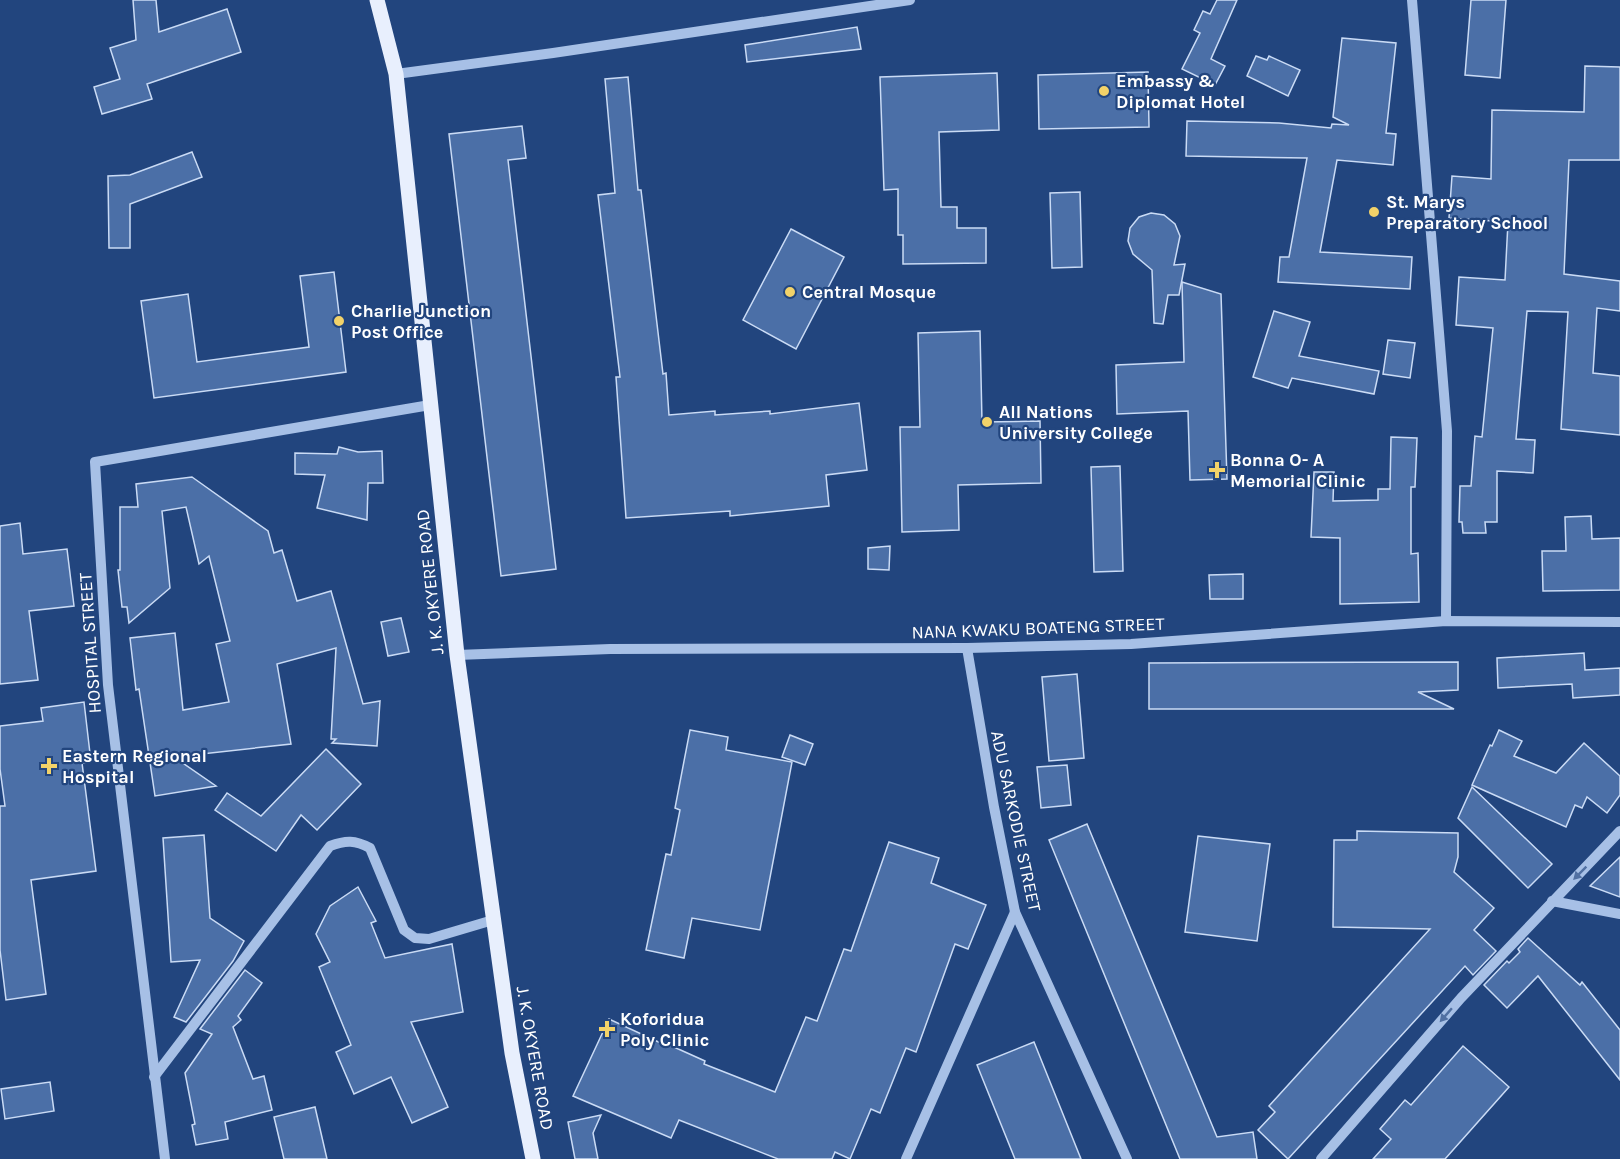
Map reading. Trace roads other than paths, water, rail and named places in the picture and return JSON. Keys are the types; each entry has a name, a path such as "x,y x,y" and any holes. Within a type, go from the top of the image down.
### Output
{"main road":[{"name":"J. K. OKYERE ROAD","path":"377,0 396,74 457,655 512,1053 533,1159"}],"street":[{"path":"396,74 553,53 827,6 910,0"},
{"path":"1412,0 1447,431 1446,621"},
{"name":"HOSPITAL STREET","path":"165,1159 108,685 95,462 430,405"},
{"name":"NANA KWAKU BOATENG STREET","path":"457,655 610,649 967,648 1131,644 1446,621 1620,622"},
{"name":"ADU SARKODIE STREET","path":"967,648 994,807 1016,912 1127,1159"},
{"path":"1321,1159 1461,998 1620,831"},
{"path":"154,1077 330,846 342,841 357,841 370,848 404,930 415,938 429,939 493,920"},
{"path":"1552,901 1620,914"},
{"path":"906,1159 1016,912"}],"place":[{"name":"Embassy & Diplomat Hotel","path":"1104,91"},
{"name":"St. Marys Preparatory School","path":"1374,212"},
{"name":"Central Mosque","path":"790,292"},
{"name":"Charlie Junction Post Office","path":"339,321"},
{"name":"All Nations University College","path":"987,422"},
{"name":"Bonna O- A Memorial Clinic","path":"1217,470"},
{"name":"Eastern Regional Hospital","path":"49,766"},
{"name":"Koforidua Poly Clinic","path":"607,1029"}]}
